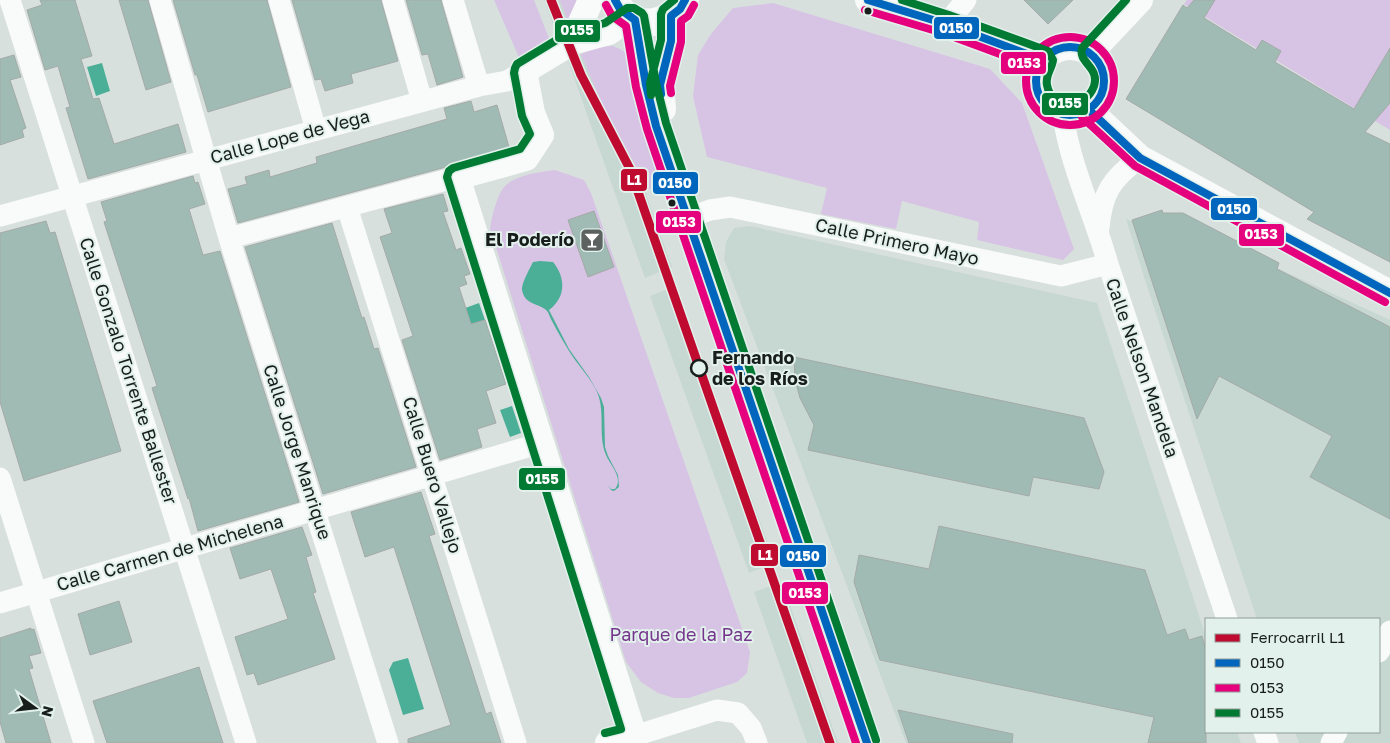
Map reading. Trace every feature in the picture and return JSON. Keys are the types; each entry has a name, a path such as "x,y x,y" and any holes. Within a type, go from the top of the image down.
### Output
{"main road":[{"path":"627,12 644,22 653,22 662,21 678,8"},
{"path":"667,158 662,125 660,85 678,8"},
{"path":"627,12 656,126 686,219 867,743"}],"street":[{"name":"Calle Gonzalo Torrente Ballester","path":"10,0 246,743"},
{"name":"Calle Jorge Manrique","path":"160,0 229,238 388,743"},
{"path":"279,0 316,130"},
{"path":"393,0 422,101"},
{"path":"453,0 479,86"},
{"path":"572,42 591,0"},
{"path":"868,0 946,24 1043,60"},
{"path":"946,24 966,0"},
{"path":"1091,52 1140,0"},
{"name":"Calle Lope de Vega","path":"0,216 422,101 507,80 524,72 572,42 609,32 627,12"},
{"path":"1069,46 1084,48 1091,52 1103,68 1105,80 1102,97 1089,110 1079,114 1063,115 1046,106 1038,93 1036,81 1038,66 1043,60 1058,48 1069,46"},
{"path":"229,238 526,158 541,135 532,113 524,72"},
{"path":"1089,110 1140,158 1390,293"},
{"name":"Calle Nelson Mandela","path":"1063,115 1067,140 1227,618"},
{"path":"1098,230 1100,213 1106,192 1123,170 1140,158"},
{"path":"457,178 634,736"},
{"name":"Calle Primero Mayo","path":"686,219 710,210 730,206 1061,276 1108,264"},
{"name":"Calle Buero Vallejo","path":"347,207 516,743"},
{"name":"Calle Carmen de Michelena","path":"0,602 541,443"},
{"path":"0,478 84,743"},
{"path":"1380,650 1390,631"},
{"path":"608,743 717,710 738,713 751,728 757,743"}],"shaded area":[{"path":"544,0 560,0 569,24 558,37"},
{"path":"581,54 603,106 637,169 672,267 645,278 568,61"},
{"path":"102,63 110,91 96,96 87,67"},
{"path":"1162,215 1390,320 1390,743 1299,743 1295,733 1380,733 1380,618 1257,618 1126,219 1141,225"},
{"path":"750,226 1097,303 1205,634 1205,733 1237,733 1241,743 906,743 724,259 726,242 734,228"},
{"path":"533,262 553,262 560,274 562,281 561,293 555,305 549,310 569,349 589,377 601,398 604,407 605,447 618,475 619,487 614,491 611,490 608,485 611,489 615,489 618,480 603,447 599,396 569,351 548,312 544,308 529,302 522,290 524,280"},
{"path":"676,286 775,563 749,573 650,296"},
{"path":"479,303 485,320 459,328 457,311"},
{"path":"512,406 521,433 510,437 500,410"},
{"path":"782,582 838,743 807,743 754,592"},
{"path":"408,658 424,709 403,715 389,670 393,662"}],"green space":[{"path":"494,0 534,0 550,41 521,62"},
{"path":"560,0 583,0 569,24"},
{"path":"1187,0 1390,0 1390,130 1184,4"},
{"path":"773,3 990,69 1022,103 1074,249 1063,260 977,240 979,222 902,201 896,229 821,214 827,188 707,157 693,96 698,55 711,34 733,8"},
{"path":"613,46 629,56 660,185 644,191 637,169 603,106 581,54 599,47"},
{"name":"Parque de la Paz","path":"555,170 584,180 591,193 750,652 747,673 737,682 689,698 674,698 658,693 641,682 626,662 490,228 498,199 506,185 522,176"}],"building":[{"path":"40,0 75,0 92,56 81,59 93,99 99,98 114,144 178,124 186,152 88,179 66,108 70,107 58,66 45,70 27,10 42,5"},
{"path":"119,0 148,0 171,82 146,90"},
{"path":"173,0 267,0 291,87 208,112"},
{"path":"292,0 381,0 398,61 351,74 353,83 325,91 321,79 315,80"},
{"path":"406,0 441,0 463,77 437,85 428,54 422,55"},
{"path":"1024,0 1073,0 1048,24"},
{"path":"1194,0 1215,0 1204,18 1256,50 1262,40 1281,51 1275,62 1354,109 1390,48 1390,103 1365,132 1390,144 1390,262 1307,219 1314,212 1126,99 1183,5 1187,8"},
{"path":"14,55 21,77 10,80 26,128 22,130 24,137 0,145 0,59"},
{"path":"471,101 474,112 497,105 509,147 453,163 446,167 238,223 228,189 247,184 245,177 269,170 270,177 317,163 316,157 447,119 444,108"},
{"path":"193,176 195,183 198,182 205,204 189,209 203,255 220,251 299,502 198,531 189,498 152,388 157,386 104,222 107,221 101,202"},
{"path":"443,194 448,211 443,212 456,250 461,248 470,274 464,276 467,284 459,287 471,324 485,320 506,384 486,391 496,423 477,429 482,447 440,460 402,340 413,336 380,237 392,233 384,209"},
{"path":"1162,210 1163,213 1183,213 1279,263 1277,269 1390,327 1390,519 1310,477 1332,436 1219,376 1197,419 1132,220"},
{"path":"594,211 614,267 588,277 568,220"},
{"path":"46,221 50,233 55,232 121,451 24,481 0,402 0,233"},
{"path":"332,223 362,318 364,317 374,349 378,348 416,467 323,494 245,247"},
{"path":"794,357 1084,418 1104,472 1099,489 1033,477 1029,496 808,450 814,425 800,398 795,379"},
{"path":"421,492 435,534 429,536 486,714 491,712 501,743 408,743 408,739 451,725 394,547 365,557 351,512"},
{"path":"939,526 1145,570 1167,635 1185,629 1189,640 1202,636 1205,646 1206,743 1148,743 1154,717 880,660 854,582 859,555 929,569"},
{"path":"302,527 312,555 306,557 316,592 313,593 335,659 258,685 254,673 247,675 235,637 288,619 271,569 240,579 230,548"},
{"path":"119,601 132,642 90,655 78,614"},
{"path":"31,628 31,630 34,629 41,653 29,656 33,668 29,669 51,743 6,743 0,722 0,638"},
{"path":"199,667 223,743 107,743 93,701"},
{"path":"898,710 1013,734 1012,743 909,743"}],"rail line":[{"name":"L1","path":"551,0 581,75 630,169 830,743"}],"transit line":[{"name":"0150","path":"615,0 620,9 635,20 646,85 656,126 867,743"},
{"name":"0155","path":"651,95 650,83 661,40 661,14 663,9 674,0"},
{"name":"0150","path":"661,94 660,85 671,41 671,16 680,9 685,0"},
{"name":"0150","path":"868,0 946,24 1043,60"},
{"name":"0155","path":"902,0 1048,51 1053,60 1047,81 1050,94 1055,100 1069,104 1077,103 1084,99 1090,94 1094,86 1094,74 1083,58 1082,48 1126,0"},
{"name":"0153","path":"606,5 612,16 626,26 636,87 647,129 856,743"},
{"name":"0153","path":"671,93 670,86 681,42 681,21 688,16 694,5"},
{"name":"0155","path":"605,733 621,729 447,177 449,171 453,168 520,149 530,134 522,116 514,73 517,64 568,33 605,23 627,8 634,8 644,16 656,83 666,123 876,740"},
{"name":"0153","path":"865,10 943,33 1040,69"},
{"name":"0153","path":"1061,37 1079,37 1095,44 1107,56 1114,72 1114,81 1114,90 1107,106 1095,118 1079,125 1061,125 1045,118 1033,106 1026,90 1026,72 1033,56 1045,44 1061,37"},
{"name":"0150","path":"1063,47 1077,47 1089,52 1099,62 1104,74 1104,81 1104,88 1099,100 1089,110 1077,115 1063,115 1051,110 1041,100 1036,88 1036,74 1041,62 1051,52 1063,47"},
{"name":"0150","path":"1089,110 1140,158 1390,293"},
{"name":"0153","path":"1082,117 1135,166 1385,302"}],"place":[{"name":"El Poderío","path":"592,240"},
{"name":"Fernando de los Ríos","path":"699,368"}]}
